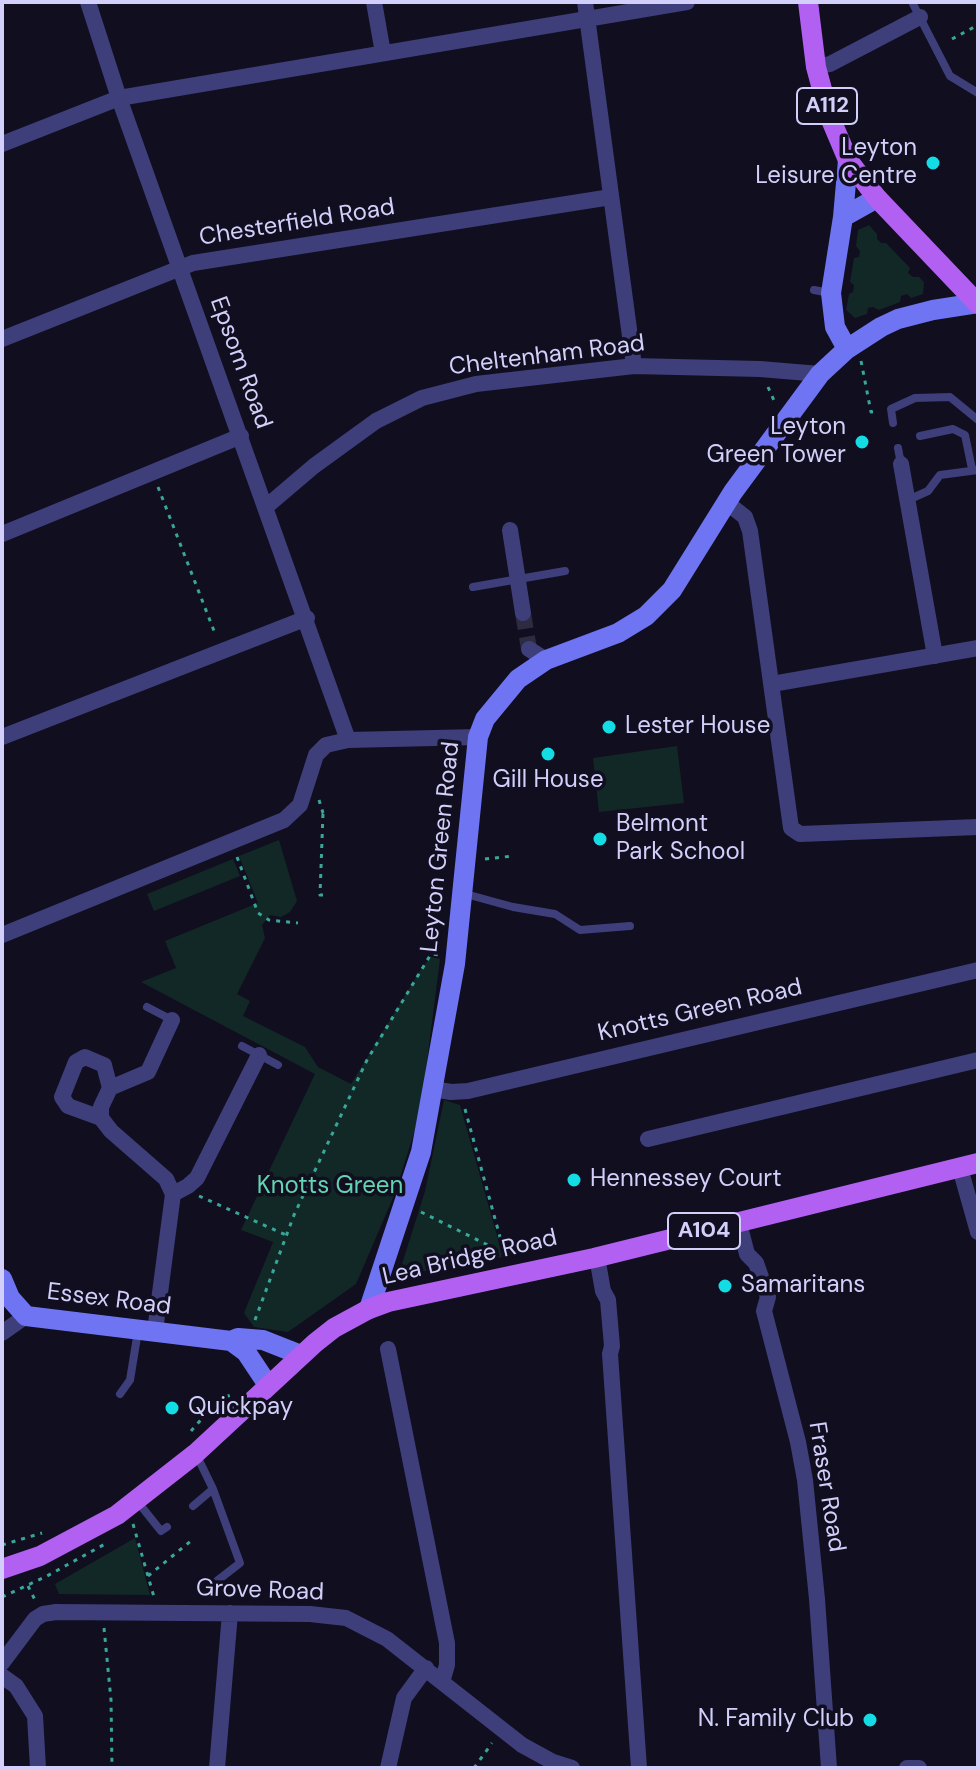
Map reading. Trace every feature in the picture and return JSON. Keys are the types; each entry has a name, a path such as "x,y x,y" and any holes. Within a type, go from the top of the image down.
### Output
{"main road":[{"name":"A112","path":"808,2 816,67 829,115 848,160 877,198 978,303"},
{"path":"848,160 843,217 823,292 835,327 852,345"},
{"path":"843,217 877,198"},
{"name":"Leyton Green Road","path":"369,1309 421,1152 455,964 478,737 485,719 537,654 618,633 646,616 672,590 726,502 820,374 852,345 898,319 978,303"},
{"name":"Lea Bridge Road","path":"2,1569 40,1556 135,1511 192,1444 268,1385 328,1332 369,1309 388,1302 597,1257 969,1166"},
{"name":"Essex Road","path":"2,1279 10,1298 26,1316 231,1341 238,1338 263,1340 301,1355"},
{"path":"231,1341 246,1352 268,1385"}],"street":[{"name":"Epsom Road","path":"88,2 119,98 348,740"},
{"path":"374,2 383,53"},
{"path":"2,144 119,98 383,53 586,10 687,2"},
{"path":"586,10 634,366"},
{"path":"816,67 830,64 916,10"},
{"name":"Chesterfield Road","path":"2,339 193,263 611,197"},
{"name":"Cheltenham Road","path":"267,506 314,466 376,421 422,398 476,384 634,366 760,369 820,374"},
{"path":"2,534 241,436"},
{"path":"899,456 935,656"},
{"path":"726,502 745,517 750,531 791,828 800,834 978,827"},
{"path":"510,530 523,613"},
{"path":"2,737 307,618"},
{"path":"772,684 978,648"},
{"path":"2,935 284,820 300,805 316,755 326,745 348,740 478,737"},
{"name":"Knotts Green Road","path":"433,1089 468,1091 978,970"},
{"path":"110,1088 148,1072 172,1020"},
{"path":"146,1330 180,1190 197,1178 259,1055"},
{"path":"101,1118 101,1107 110,1088 104,1065 85,1057 76,1062 62,1097 68,1106 101,1118 111,1131 180,1190"},
{"path":"648,1139 978,1060"},
{"path":"969,1166 978,1232"},
{"name":"Fraser Road","path":"739,1223 747,1254 756,1263 768,1297 764,1311 805,1480 829,1768"},
{"path":"597,1257 603,1291 608,1300 639,1768"},
{"path":"2,1333 26,1316"},
{"path":"388,1349 447,1643 447,1665 442,1682"},
{"path":"217,1768 230,1613"},
{"name":"Grove Road","path":"2,1663 35,1619 43,1614 310,1614 346,1618 387,1639 501,1730 553,1762 572,1768"},
{"path":"388,1768 404,1698 426,1668"},
{"path":"2,1676 16,1686 35,1716 38,1768"},
{"path":"907,1768 919,1768"}],"lane":[{"path":"916,10 950,76 978,93"},
{"path":"893,423 891,409 915,398 950,397 978,420"},
{"path":"907,500 928,491 940,475 975,469 965,435 953,429 920,436"},
{"path":"473,587 565,571"},
{"path":"461,893 555,914 580,930 630,926"},
{"path":"147,1007 172,1020"},
{"path":"242,1046 278,1065"},
{"path":"120,1394 130,1380 146,1330"},
{"path":"192,1444 213,1489 240,1563 213,1584"},
{"path":"193,1506 213,1489"},
{"path":"135,1511 161,1531 167,1527"}],"path":[{"path":"952,39 978,25"},
{"path":"852,345 871,412 891,409"},
{"path":"760,369 784,424"},
{"path":"152,472 222,651"},
{"path":"323,813 320,895 323,895"},
{"path":"231,842 258,913 269,920 298,923"},
{"path":"464,861 513,856"},
{"path":"252,1325 263,1305 286,1235 367,1060 431,954"},
{"path":"405,1204 504,1253 467,1111"},
{"path":"180,1190 286,1235"},
{"path":"192,1444 199,1419 220,1398 238,1393"},
{"path":"135,1511 158,1612"},
{"path":"2,1545 41,1533"},
{"path":"148,1576 192,1540"},
{"path":"2,1597 101,1547"},
{"path":"103,1612 111,1700 112,1768"},
{"path":"474,1768 501,1730"}],"green space":[{"path":"869,225 877,234 877,239 886,243 910,268 908,273 924,282 923,294 911,298 907,294 901,296 900,302 879,310 868,308 867,314 855,318 846,310 854,285 850,282 854,258 859,257 860,251 856,246 858,230"},
{"path":"677,746 684,803 599,812 593,758"},
{"name":"Knotts Green","path":"279,840 297,901 290,912 281,917 270,915 262,925 265,938 237,994 250,1001 243,1016 305,1047 318,1067 351,1084 421,969 431,957 440,959 423,1093 395,1193 356,1284 288,1332 254,1327 244,1313 273,1242 241,1230 315,1074 141,982 176,968 165,941 258,903 239,856"},
{"path":"233,859 240,876 154,911 147,894"},
{"name":"Knotts Green","path":"444,1100 460,1105 503,1257 409,1274 402,1264 425,1191"},
{"path":"135,1538 150,1595 59,1594 55,1584"}],"tunnel":[{"path":"523,613 529,649"}],"place":[{"name":"Leyton Leisure Centre","path":"933,163"},
{"name":"Leyton Green Tower","path":"862,442"},
{"name":"Lester House","path":"609,727"},
{"name":"Gill House","path":"548,754"},
{"name":"Belmont Park School","path":"600,839"},
{"name":"Hennessey Court","path":"574,1180"},
{"name":"Samaritans","path":"725,1286"},
{"name":"Quickpay","path":"172,1408"},
{"name":"N. Family Club","path":"870,1720"}]}
